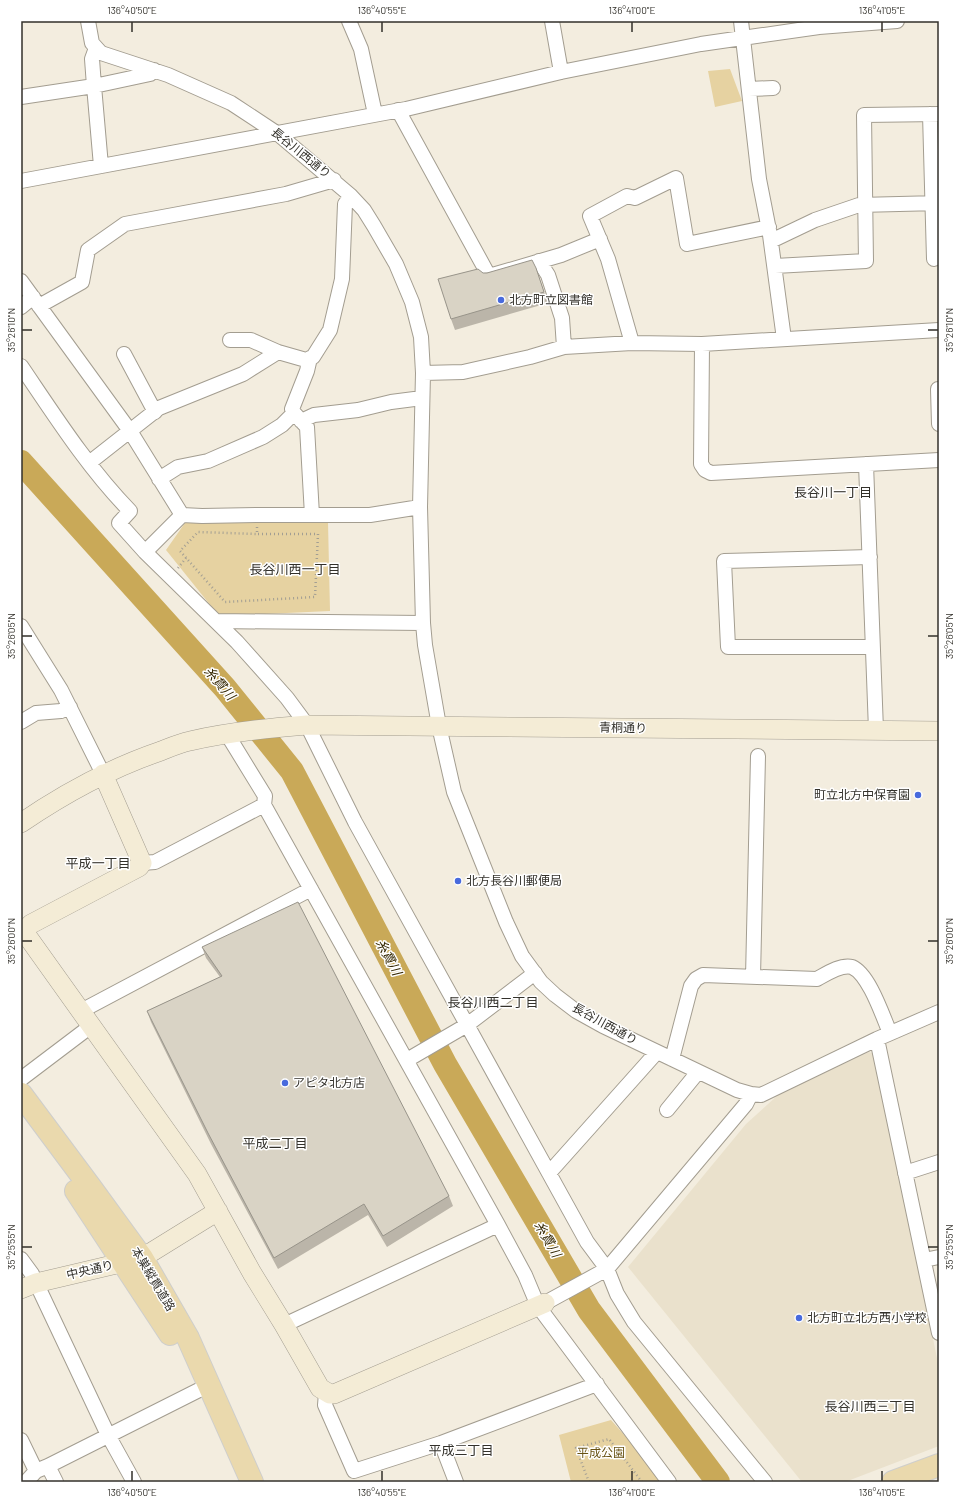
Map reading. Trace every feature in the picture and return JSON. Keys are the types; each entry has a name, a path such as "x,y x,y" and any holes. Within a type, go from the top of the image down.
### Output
{"main road":[{"name":"本巣縦貫道路","path":"21,1094 132,1260 188,1338 204,1388 238,1482"},
{"name":"本巣縦貫道路","path":"21,1116 80,1196 132,1260"},
{"name":"本巣縦貫道路","path":"204,1388 252,1482"},
{"path":"893,1482 939,1465"}],"street":[{"path":"88,21 92,43 96,48 92,59 101,166"},
{"path":"348,21 361,49 375,114"},
{"path":"552,21 562,72"},
{"path":"741,21 759,179 770,234 784,339"},
{"path":"21,181 278,134 398,110 562,72 701,44 819,28 897,21"},
{"name":"長谷川西通り","path":"96,48 100,52 107,55 168,75 231,102 278,134 334,180 364,210 396,264 412,302 421,337 423,373 420,507 423,623 426,652 439,726 454,792 506,922 522,956 542,982 576,1011 603,1026 698,1072 737,1090 751,1094"},
{"path":"21,97 94,86 150,74 154,70"},
{"path":"749,89 773,88"},
{"path":"398,110 489,276 561,255 600,238"},
{"path":"775,266 866,261 864,115 935,114 936,203 934,259"},
{"path":"632,343 608,259 590,216 627,196 635,198 676,178 687,244 770,234 859,205 936,203"},
{"path":"21,307 82,282 88,250 125,224 286,194 334,180"},
{"path":"230,340 251,340 278,352 306,360 313,357 330,330 342,279 345,204 351,196"},
{"path":"539,261 548,275 562,318 564,348"},
{"path":"21,280 130,431 182,515"},
{"path":"423,373 463,372 503,364 564,348 632,343 702,344 939,330"},
{"path":"702,344 701,464 705,470 711,473 939,460"},
{"path":"89,463 159,408 243,374 278,352"},
{"path":"124,354 155,412"},
{"path":"310,358 307,371 292,409 307,427 312,515"},
{"path":"21,366 89,463 111,492 130,511 118,523 145,552 216,622 287,698 307,725 355,822 464,1026 587,1242 606,1270 617,1294 634,1322 692,1395 765,1482"},
{"path":"939,389 939,424"},
{"path":"159,479 178,467 208,461 263,438 282,425 298,417 358,410 390,402 422,398"},
{"path":"866,464 876,730"},
{"path":"145,552 182,515 370,515 420,507"},
{"path":"870,557 724,561 728,647 873,647"},
{"path":"216,622 423,623"},
{"path":"21,626 70,707 103,774 142,863"},
{"path":"21,722 36,713 61,711 70,707"},
{"name":"青桐通り","path":"21,822 67,792 103,774 140,758 189,741 227,734 307,725 939,731"},
{"path":"227,734 265,796 264,805 410,1058 541,1304 597,1384 670,1482"},
{"path":"753,977 758,756"},
{"path":"264,805 155,862 142,863 139,867 31,924 26,929 27,936 197,1174 252,1273 320,1388 326,1393 334,1394 541,1304 606,1270 746,1104 751,1094 761,1095 877,1039 939,1012"},
{"path":"21,1079 86,1019 312,889"},
{"path":"672,1059 691,986 696,979 703,975 817,979 831,971 843,968 852,968 863,976 870,987 890,1034"},
{"path":"410,1058 464,1026 535,972"},
{"path":"877,1039 939,1333"},
{"path":"549,1173 657,1052"},
{"path":"667,1110 698,1072"},
{"path":"905,1173 939,1162"},
{"name":"中央通り","path":"28,1286 132,1260 218,1211"},
{"path":"284,1325 498,1225"},
{"path":"924,1260 939,1257"},
{"path":"21,1259 32,1274 28,1286 134,1482"},
{"path":"326,1393 325,1404 354,1471 441,1443 597,1384"},
{"path":"26,1482 42,1469 204,1388"},
{"path":"21,1440 42,1469 56,1482"},
{"path":"441,1443 456,1482"}],"path":[{"path":"256,514 257,534"},
{"path":"198,532 257,534 318,534 315,597 225,602 180,551 198,532"},
{"path":"589,1482 576,1448 609,1439 642,1482"}],"shaded area":[{"name":"北方町立北方西小学校","path":"869,1052 875,1054 939,1368 939,1446 845,1482 802,1482 628,1267 746,1124 778,1095"}],"green space":[{"path":"730,69 742,101 715,107 708,71"},
{"path":"187,520 328,522 330,611 219,616 166,550"},
{"name":"平成公園","path":"611,1420 666,1482 571,1482 559,1435"}],"building":[{"path":"532,260 544,292 451,319 438,279 478,269 483,273 487,273"},
{"name":"アピタ北方店","path":"298,902 449,1196 383,1236 364,1204 274,1258 208,1133 147,1011 222,976 202,947"}],"waterway":[{"name":"糸貫川","path":"21,462 225,688 292,771 445,1064 589,1310 718,1482"}],"place":[{"name":"北方町立図書館","path":"501,300"},
{"name":"町立北方中保育園","path":"918,795"},
{"name":"北方長谷川郵便局","path":"458,881"},
{"name":"アピタ北方店","path":"285,1083"},
{"name":"北方町立北方西小学校","path":"799,1318"}],"district":[{"name":"長谷川一丁目","path":"833,492"},
{"name":"長谷川西一丁目","path":"295,569"},
{"name":"平成一丁目","path":"98,863"},
{"name":"長谷川西二丁目","path":"493,1002"},
{"name":"平成二丁目","path":"275,1143"},
{"name":"長谷川西三丁目","path":"870,1406"},
{"name":"平成三丁目","path":"461,1450"}]}
